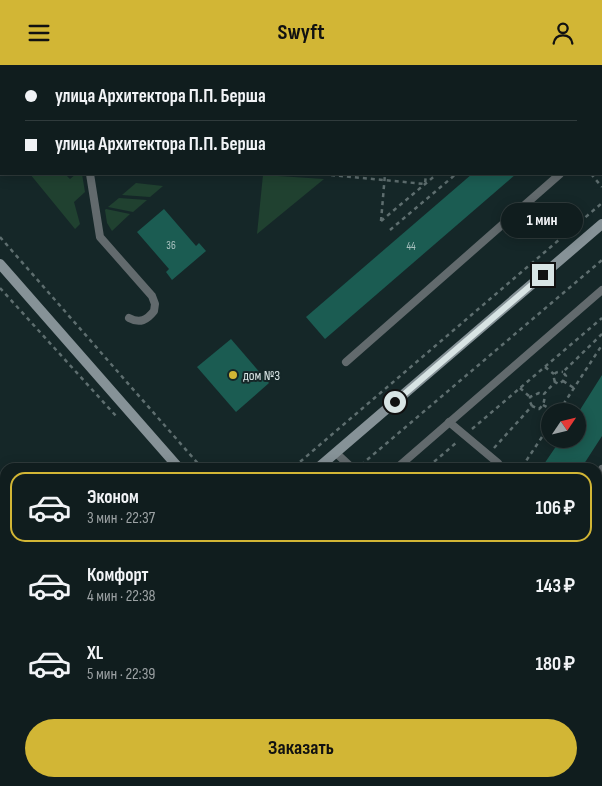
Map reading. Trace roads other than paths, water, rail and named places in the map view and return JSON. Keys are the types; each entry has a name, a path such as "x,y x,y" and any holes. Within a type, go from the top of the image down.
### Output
{"street":[{"path":"324,463 602,224"},
{"path":"0,264 174,463"}],"lane":[{"path":"90,175 100,237 152,296 155,304 154,311 150,317 135,322 129,318"},
{"path":"346,362 559,175"},
{"path":"403,463 602,290"},
{"path":"449,423 498,463"},
{"path":"336,453 347,463"}],"place":[{"name":"дом №3","path":"233,375"}]}
